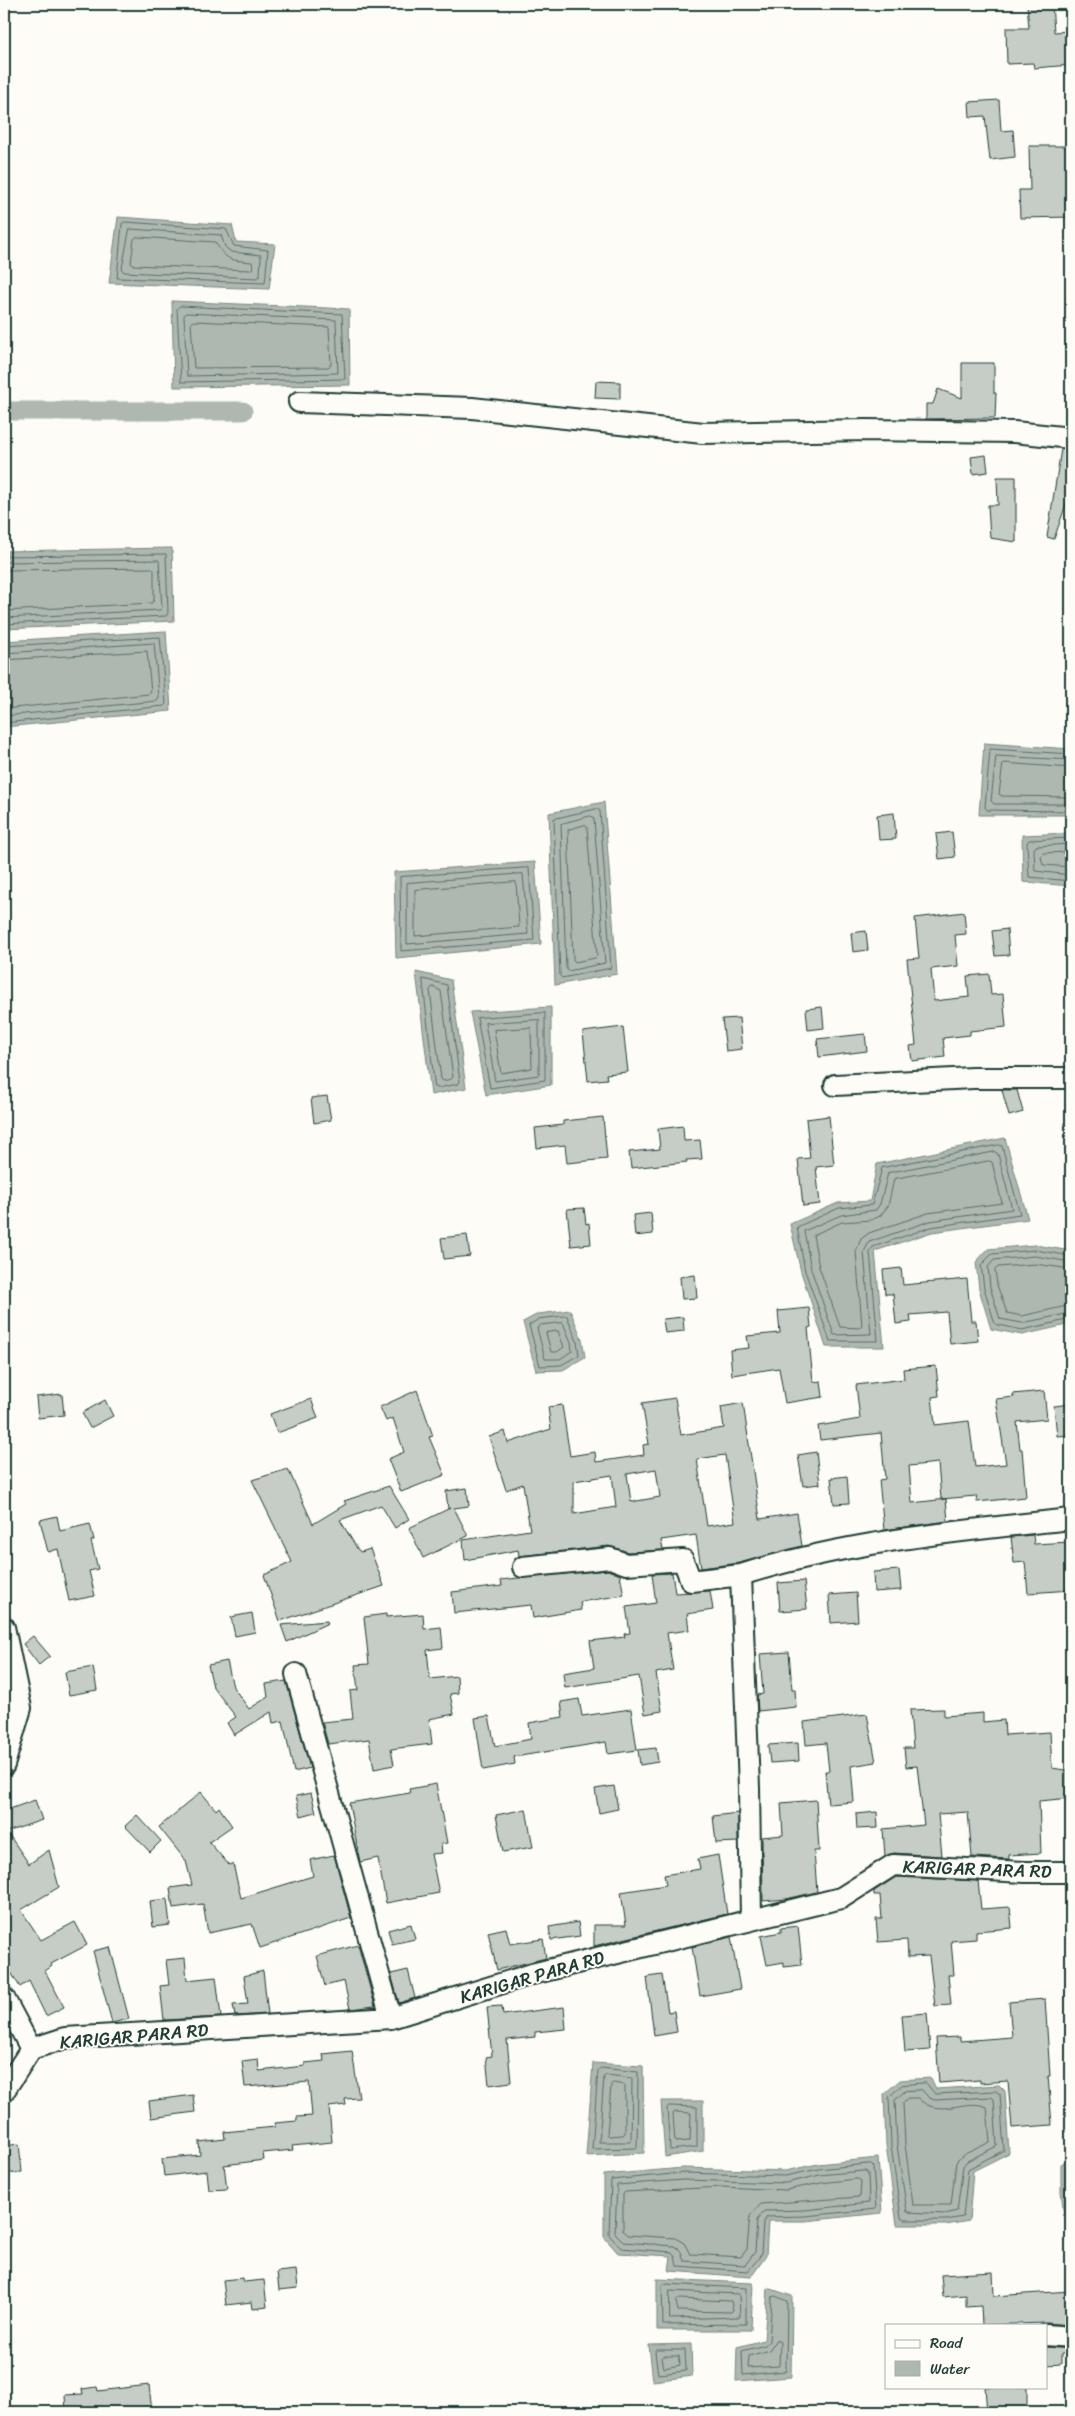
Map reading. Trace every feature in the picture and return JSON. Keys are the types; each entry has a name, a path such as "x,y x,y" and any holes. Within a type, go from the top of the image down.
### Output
{"street":[{"path":"299,402 472,408 702,433 925,430 1014,432 1071,438"},
{"path":"835,1085 972,1078 1071,1078"},
{"path":"523,1567 610,1558 626,1564 683,1560 691,1581 740,1575 786,1561 926,1535 1071,1519"},
{"path":"740,1575 749,1788 750,1919"},
{"path":"4,1627 21,1708 4,1765"},
{"path":"296,1674 391,2018"},
{"name":"KARIGAR PARA RD","path":"31,2049 65,2038 391,2018 532,1974 841,1898 893,1866 1025,1872 1071,1872"},
{"path":"4,1998 31,2049 4,2091"},
{"path":"1048,2335 1071,2337"}],"water":[{"path":"118,217 232,225 236,242 275,244 269,289 109,283"},
{"path":"172,301 349,309 350,385 174,387"},
{"path":"172,548 174,621 4,629 4,551"},
{"path":"166,631 171,711 4,727 4,641"},
{"path":"984,743 1071,749 1071,815 979,815"},
{"path":"604,802 617,974 555,985 549,813"},
{"path":"1071,833 1071,886 1023,882 1022,835"},
{"path":"535,862 541,944 396,958 394,872"},
{"path":"416,972 451,980 466,1088 431,1095"},
{"path":"551,1007 551,1085 486,1095 470,1012"},
{"path":"1005,1138 1028,1219 932,1232 875,1251 884,1347 826,1347 801,1272 790,1224 838,1203 870,1201 877,1164"},
{"path":"1035,1245 1071,1251 1071,1324 1022,1335 991,1329 979,1289 976,1262 988,1249"},
{"path":"570,1310 582,1339 585,1357 563,1370 536,1371 523,1322 538,1314"},
{"path":"593,2063 643,2066 644,2153 586,2156"},
{"path":"931,2078 936,2089 999,2085 1005,2091 1009,2153 973,2171 969,2221 946,2225 897,2225 886,2145 884,2094 900,2080"},
{"path":"661,2101 703,2101 703,2151 665,2157"},
{"path":"878,2158 882,2213 805,2221 768,2221 766,2256 751,2277 669,2271 671,2256 618,2253 604,2237 604,2175 683,2168 785,2171 818,2164"},
{"path":"1071,2158 1071,2215 1064,2216 1061,2191 1061,2164"},
{"path":"657,2279 753,2283 751,2330 657,2330"},
{"path":"768,2288 792,2296 791,2377 736,2381 737,2347 764,2340"},
{"path":"691,2344 692,2376 653,2381 649,2345"}],"building":[{"path":"1027,4 1052,4 1054,32 1068,31 1071,65 1034,68 1033,63 1007,64 1006,28 1029,28"},
{"path":"999,100 1001,131 1013,130 1015,157 990,160 985,116 970,117 969,102"},
{"path":"1029,146 1071,146 1071,217 1020,218 1019,190 1030,190"},
{"path":"962,363 994,363 995,418 926,419 926,404 933,404 938,389 962,398"},
{"path":"596,381 620,382 620,399 595,398"},
{"path":"1061,449 1071,450 1071,490 1054,539 1047,537"},
{"path":"986,455 988,472 973,474 971,457"},
{"path":"997,477 1016,477 1016,542 990,538 988,505 998,505"},
{"path":"894,813 896,839 879,840 877,815"},
{"path":"952,832 955,857 939,859 936,834"},
{"path":"964,912 966,934 955,935 958,966 931,969 934,1001 969,997 967,976 989,974 991,995 1003,994 1006,1027 970,1031 970,1035 943,1038 945,1057 912,1061 910,1046 916,1045 907,959 919,958 915,918"},
{"path":"1007,929 1009,955 995,956 992,931"},
{"path":"866,931 868,950 853,952 851,933"},
{"path":"822,1007 824,1028 808,1030 806,1009"},
{"path":"739,1018 742,1049 726,1051 722,1019"},
{"path":"623,1027 628,1072 606,1074 607,1079 588,1081 583,1032"},
{"path":"865,1034 867,1051 819,1057 817,1039"},
{"path":"1002,1090 1017,1090 1023,1112 1009,1116"},
{"path":"327,1096 331,1120 314,1123 311,1098"},
{"path":"829,1116 834,1165 816,1167 820,1204 803,1206 798,1159 810,1158 806,1119"},
{"path":"603,1117 607,1159 567,1163 565,1145 537,1148 535,1128 563,1125 563,1121"},
{"path":"683,1126 684,1141 700,1140 702,1159 631,1168 629,1152 660,1149 658,1129"},
{"path":"584,1208 586,1224 589,1223 591,1244 571,1246 567,1209"},
{"path":"651,1213 653,1234 635,1236 633,1215"},
{"path":"467,1235 470,1256 444,1259 441,1238"},
{"path":"901,1268 903,1285 967,1279 971,1321 976,1321 978,1341 950,1344 947,1312 910,1315 911,1322 896,1324 893,1294 885,1294 883,1270"},
{"path":"695,1275 697,1298 682,1299 680,1277"},
{"path":"809,1308 811,1327 808,1328 813,1382 821,1381 823,1397 785,1403 779,1368 732,1375 730,1350 749,1348 747,1336 780,1333 778,1311"},
{"path":"683,1317 684,1331 665,1333 663,1319"},
{"path":"936,1366 939,1396 932,1397 935,1425 969,1421 975,1467 1006,1464 996,1399 1014,1397 1013,1394 1044,1391 1047,1419 1017,1422 1020,1449 1022,1449 1026,1497 977,1502 976,1496 941,1499 938,1463 909,1466 912,1503 946,1499 948,1521 884,1530 879,1480 885,1479 881,1433 820,1440 818,1426 860,1419 856,1385 904,1379 903,1369"},
{"path":"417,1390 433,1436 429,1437 445,1475 401,1492 388,1459 404,1452 393,1418 386,1421 380,1407"},
{"path":"62,1394 64,1415 38,1418 36,1397"},
{"path":"675,1398 681,1435 724,1428 721,1407 743,1403 760,1519 797,1513 802,1546 739,1563 701,1568 696,1535 661,1540 663,1550 628,1552 609,1546 519,1556 518,1550 465,1560 463,1540 530,1530 523,1484 506,1490 489,1437 505,1431 508,1443 551,1429 548,1407 562,1405 570,1456 595,1452 596,1462 644,1455 643,1445 649,1444 642,1403","holes":["725,1455 735,1522 707,1526 697,1459","656,1469 660,1497 631,1502 627,1474","612,1475 616,1507 574,1514 574,1481"]},
{"path":"311,1399 318,1418 277,1433 270,1414"},
{"path":"105,1400 113,1416 90,1428 82,1413"},
{"path":"1071,1404 1071,1435 1057,1436 1054,1406"},
{"path":"816,1452 820,1484 803,1486 798,1455"},
{"path":"288,1469 313,1524 346,1504 344,1501 389,1486 409,1519 395,1528 381,1505 340,1520 358,1550 361,1552 370,1549 384,1586 280,1621 264,1575 292,1562 252,1480"},
{"path":"847,1476 849,1503 834,1504 831,1478"},
{"path":"467,1488 469,1506 454,1508 468,1536 423,1558 409,1528 448,1509 446,1491"},
{"path":"57,1516 60,1531 90,1524 94,1540 91,1541 98,1569 89,1571 95,1596 69,1601 58,1549 48,1552 40,1520"},
{"path":"1033,1535 1034,1544 1070,1542 1071,1590 1028,1593 1025,1562 1014,1563 1011,1537"},
{"path":"608,1570 620,1575 624,1595 580,1602 581,1610 533,1618 531,1605 454,1613 452,1592 502,1586 501,1580"},
{"path":"899,1570 901,1590 874,1592 873,1572"},
{"path":"672,1573 675,1593 710,1591 713,1610 687,1614 689,1630 667,1633 673,1670 656,1673 662,1711 645,1714 639,1676 565,1688 563,1673 594,1668 590,1641 625,1637 624,1634 630,1633 626,1607 656,1603 652,1574"},
{"path":"804,1581 807,1609 780,1611 778,1583"},
{"path":"856,1593 858,1621 831,1623 829,1595"},
{"path":"252,1613 255,1632 235,1636 231,1617"},
{"path":"386,1614 386,1617 423,1614 424,1629 441,1627 443,1648 427,1650 430,1679 457,1676 458,1693 450,1694 454,1714 429,1719 432,1744 391,1749 394,1765 374,1769 369,1739 328,1744 322,1722 353,1719 350,1691 358,1690 355,1665 369,1664 364,1617"},
{"path":"327,1621 328,1623 287,1642 281,1625"},
{"path":"33,1636 50,1656 39,1665 23,1644"},
{"path":"789,1652 792,1689 795,1689 796,1707 758,1711 757,1695 763,1694 760,1654"},
{"path":"227,1661 233,1687 249,1709 268,1697 266,1684 286,1681 310,1768 294,1772 283,1721 273,1723 271,1712 234,1735 227,1723 236,1717 213,1687 208,1665"},
{"path":"93,1667 97,1690 69,1695 65,1672"},
{"path":"579,1699 582,1716 631,1709 637,1750 608,1754 606,1742 514,1757 515,1764 483,1770 475,1718 489,1716 495,1746 531,1739 529,1723 563,1717 561,1702"},
{"path":"944,1709 944,1716 983,1713 983,1722 1004,1720 1005,1735 1050,1732 1052,1768 1071,1771 1071,1798 1039,1801 1041,1853 1009,1855 1009,1859 972,1857 968,1812 938,1814 942,1856 894,1853 885,1856 883,1829 924,1825 917,1766 906,1767 904,1748 913,1748 910,1710"},
{"path":"867,1714 876,1762 851,1766 854,1802 828,1804 825,1771 829,1771 826,1743 806,1745 804,1722"},
{"path":"798,1743 799,1761 770,1763 768,1745"},
{"path":"656,1748 658,1762 640,1765 638,1750"},
{"path":"436,1784 447,1843 441,1844 442,1853 431,1854 439,1893 386,1903 378,1858 360,1862 349,1803 410,1793 409,1789"},
{"path":"614,1786 618,1809 599,1813 595,1789"},
{"path":"201,1792 216,1810 219,1807 232,1826 209,1842 229,1865 233,1864 241,1898 313,1876 310,1860 334,1855 351,1918 260,1948 252,1924 208,1933 203,1904 173,1908 170,1888 192,1885 186,1861 159,1827"},
{"path":"311,1793 316,1812 301,1816 296,1796"},
{"path":"35,1800 42,1820 7,1832 29,1864 49,1850 59,1887 21,1910 41,1940 75,1922 87,1945 51,1964 52,1966 45,1971 64,2007 46,2016 29,1981 20,1987 4,1961 4,1811"},
{"path":"816,1800 819,1851 814,1851 817,1892 786,1899 763,1901 762,1837 783,1835 781,1803"},
{"path":"526,1809 533,1847 503,1852 496,1815"},
{"path":"877,1812 878,1828 857,1829 856,1814"},
{"path":"738,1813 738,1842 716,1843 713,1816"},
{"path":"137,1815 161,1841 150,1852 125,1826"},
{"path":"718,1855 727,1914 594,1946 594,1925 626,1925 621,1892 666,1885 664,1875 700,1869 698,1859"},
{"path":"896,1877 978,1881 981,1909 1010,1907 1012,1928 976,1931 976,1939 951,1941 954,1975 948,1975 951,2005 935,2006 929,1956 908,1957 907,1940 878,1942 876,1919 882,1919 880,1895 874,1895 874,1891"},
{"path":"167,1899 170,1925 153,1927 150,1901"},
{"path":"578,1922 580,1936 551,1940 549,1927"},
{"path":"411,1924 415,1939 392,1944 388,1930"},
{"path":"798,1926 802,1965 784,1967 784,1962 767,1965 761,1936 781,1932 781,1928"},
{"path":"506,1928 510,1944 543,1939 546,1958 497,1970 488,1932"},
{"path":"731,1937 740,1989 700,1996 692,1947"},
{"path":"358,1945 375,2006 350,2009 344,1981 325,1986 317,1956"},
{"path":"110,1947 129,2019 112,2023 93,1951"},
{"path":"185,1958 187,1980 216,1977 221,2017 164,2020 160,1986 169,1985 166,1960"},
{"path":"408,1970 415,1998 399,2003 391,1974"},
{"path":"263,1971 268,2014 235,2016 233,2005 248,2004 244,1976"},
{"path":"662,1975 668,2012 674,2011 677,2032 654,2036 647,1977"},
{"path":"1045,1999 1052,2125 1012,2128 1008,2081 980,2083 980,2080 939,2083 936,2038 960,2037 960,2041 1012,2037 1009,2002"},
{"path":"502,2006 503,2015 564,2007 566,2029 535,2032 535,2037 507,2040 511,2082 489,2085 486,2057 492,2056 487,2007"},
{"path":"927,2013 930,2050 905,2052 902,2015"},
{"path":"352,2051 359,2098 345,2099 346,2105 329,2107 332,2142 292,2146 293,2150 263,2153 264,2160 224,2165 227,2189 209,2190 207,2171 164,2176 162,2159 200,2155 199,2142 225,2139 224,2132 275,2127 275,2123 297,2121 297,2117 312,2116 309,2082 245,2087 242,2061 258,2059 259,2071 305,2066 305,2063 324,2061 323,2054"},
{"path":"193,2095 195,2112 151,2118 149,2101"},
{"path":"19,2144 22,2172 4,2174 4,2146"},
{"path":"296,2270 298,2288 279,2290 277,2272"},
{"path":"993,2272 994,2296 1071,2291 1071,2325 1047,2323 982,2324 981,2306 966,2307 966,2295 943,2297 941,2275"},
{"path":"243,2278 244,2282 264,2280 267,2307 253,2309 252,2302 226,2305 223,2280"},
{"path":"1048,2347 1071,2349 1071,2354 1061,2354 1061,2364 1048,2365"},
{"path":"149,2385 152,2412 66,2412 65,2395 83,2394 82,2389 97,2387 98,2391"},
{"path":"985,2388 1027,2388 1027,2412 987,2412"}],"waterway":[{"path":"4,411 243,411"}]}
